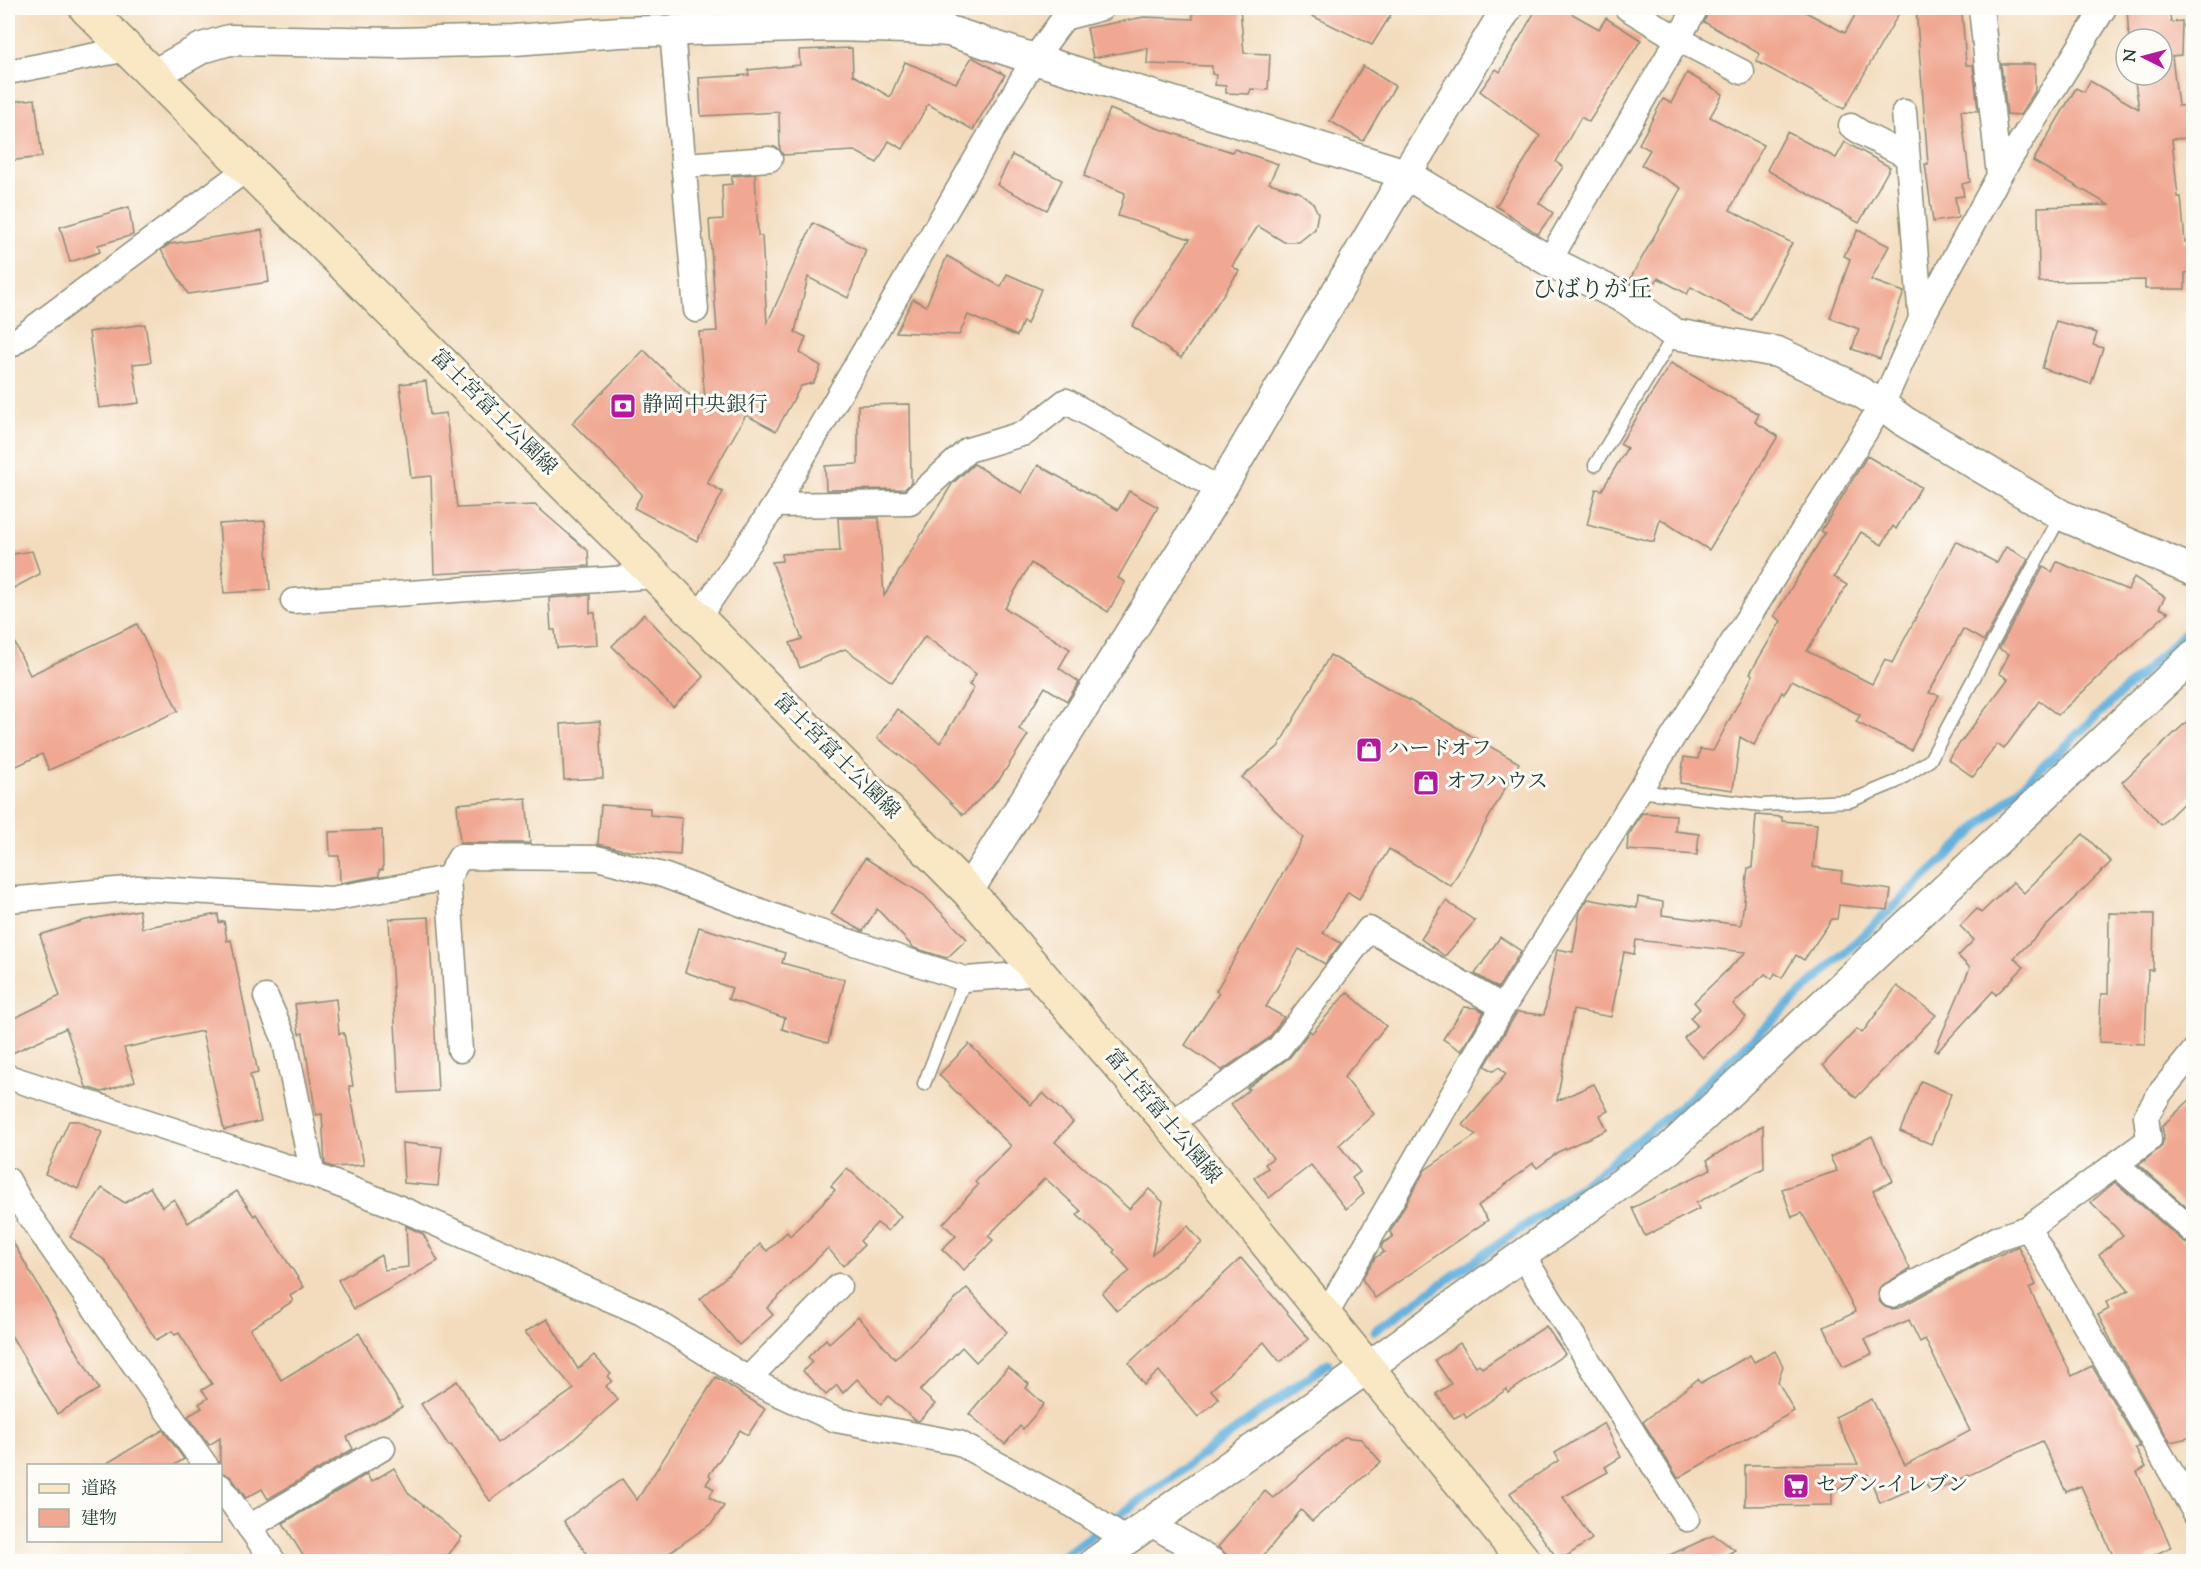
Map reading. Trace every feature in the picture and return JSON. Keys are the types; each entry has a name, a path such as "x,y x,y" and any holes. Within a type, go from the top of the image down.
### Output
{"main road":[{"name":"富士宮富士公園線","path":"87,8 657,576 968,891 1170,1124 1525,1562"}],"street":[{"path":"698,618 775,505 1063,13 1102,8"},
{"path":"968,891 1221,490 1406,174 1507,8"},
{"path":"1627,8 1678,39 1742,72"},
{"path":"1549,261 1696,8"},
{"path":"1980,8 1999,176"},
{"path":"1325,1316 1503,1007 1882,405 1921,319 1999,176 2104,8"},
{"path":"155,74 202,48 230,40 397,43 619,32 836,26 908,27 949,31 1406,174 1549,261 1628,300 1675,334 1777,352 1843,382 1882,405 1905,422 2061,515 2193,571"},
{"path":"672,31 696,310"},
{"path":"8,72 128,49"},
{"path":"1904,112 1921,319"},
{"path":"1851,126 1907,156"},
{"path":"684,165 770,159"},
{"path":"8,347 248,168"},
{"path":"775,505 910,503 968,450 1025,433 1066,400 1221,490"},
{"path":"293,601 657,576"},
{"path":"1095,1562 1131,1532 1367,1368 1669,1149 2193,655"},
{"path":"460,1050 448,878 460,857 597,858 663,875 798,925 964,979 1020,975 1034,965"},
{"path":"8,900 138,888 331,899 448,878"},
{"path":"1170,1124 1278,1048 1369,929 1503,1007"},
{"path":"266,997 284,1038 313,1175"},
{"path":"1892,1295 2000,1237 2028,1228 2149,1140 2146,1116 2160,1093 2193,1052"},
{"path":"8,1077 313,1175 388,1203 642,1313 748,1379 836,1420 959,1443 1092,1518 1215,1562"},
{"path":"2116,1164 2193,1232"},
{"path":"8,1180 23,1207 205,1464"},
{"path":"2028,1228 2193,1511"},
{"path":"1523,1256 1687,1519"},
{"path":"748,1379 839,1286"},
{"path":"249,1527 383,1448"},
{"path":"222,1489 274,1562"}],"lane":[{"path":"1595,465 1675,334"},
{"path":"1638,791 1761,805 1850,801 1896,782 1930,760 2061,515"},
{"path":"924,1084 964,979"}],"building":[{"path":"1192,8 1240,8 1244,53 1270,54 1268,90 1251,89 1249,94 1226,93 1226,86 1215,85 1216,75 1212,74 1212,66 1147,64 1148,48 1093,58 1087,28 1144,17 1193,19"},
{"path":"1296,8 1395,8 1372,45"},
{"path":"1537,8 1562,8 1599,29 1606,18 1641,40 1589,122 1581,117 1556,162 1563,167 1539,203 1553,213 1538,234 1496,206 1540,136 1480,91 1496,69 1500,72"},
{"path":"1710,8 1798,8 1845,33 1859,8 1902,8 1844,109 1756,61 1760,54 1704,22"},
{"path":"1916,8 1956,8 1956,12 1962,12 1966,65 1973,65 1978,111 1961,110 1970,182 1962,184 1964,196 1955,197 1958,218 1933,222 1925,164 1928,164"},
{"path":"2127,8 2169,8 2171,22 2182,21 2181,55 2174,56 2174,27 2128,27"},
{"path":"852,48 853,75 890,97 905,62 956,83 972,57 1005,75 973,130 928,104 903,149 889,141 877,163 855,151 783,155 780,150 779,112 701,116 699,78 749,75 748,70 800,65 799,50"},
{"path":"2001,64 2035,64 2035,91 2020,115 2007,114"},
{"path":"1363,66 1395,86 1363,141 1330,121"},
{"path":"1687,73 1723,94 1710,117 1763,145 1730,210 1792,243 1751,320 1691,287 1687,294 1658,278 1649,294 1629,281 1681,188 1641,165 1650,150 1639,144 1663,99 1671,103"},
{"path":"2174,73 2178,106 2191,105 2193,138 2172,139 2185,242 2190,242 2190,272 2185,273 2185,289 2145,289 2145,280 2039,282 2038,207 2109,205 2033,161 2076,88 2084,92 2090,81 2139,109 2136,87 2174,87"},
{"path":"35,99 42,157 8,161 8,102"},
{"path":"1110,109 1154,127 1278,164 1269,183 1299,192 1313,203 1318,213 1315,229 1299,242 1284,242 1258,226 1232,266 1239,271 1181,358 1132,326 1190,239 1118,216 1125,193 1084,176"},
{"path":"1787,132 1836,158 1845,142 1890,167 1859,223 1767,170"},
{"path":"1012,155 1062,180 1047,210 997,185"},
{"path":"755,174 758,236 762,236 767,324 813,223 866,250 848,298 808,277 795,332 806,337 800,353 821,366 817,376 813,383 801,386 776,431 746,415 707,483 723,492 697,541 634,508 642,494 572,423 644,350 706,411 699,332 717,331 709,220 723,219 722,185 732,184 732,176"},
{"path":"129,207 133,235 98,245 100,252 70,262 60,227"},
{"path":"262,230 269,282 188,294 161,250 170,244"},
{"path":"1858,230 1889,246 1871,280 1904,292 1880,359 1852,349 1859,329 1830,318 1850,259 1844,256"},
{"path":"947,256 1001,287 1007,274 1041,289 1027,324 1023,321 1017,336 968,315 959,335 896,332 913,299 926,306"},
{"path":"2056,321 2097,333 2093,345 2103,348 2091,384 2042,368"},
{"path":"145,324 151,362 133,364 139,403 99,408 89,332"},
{"path":"1671,363 1759,414 1755,422 1778,436 1709,550 1660,519 1654,542 1587,525 1596,489 1602,490 1627,448 1620,444"},
{"path":"426,381 430,415 446,413 457,508 535,505 588,551 589,566 434,574 431,476 411,478 400,384"},
{"path":"910,404 911,483 905,489 826,490 825,466 858,464 858,405"},
{"path":"1867,456 1921,487 1896,529 1893,526 1882,545 1861,532 1834,577 1847,585 1807,651 1872,684 1885,659 1892,663 1956,541 1997,563 2006,547 2028,559 1984,641 1963,629 1929,693 1939,695 1911,750 1856,722 1860,715 1792,680 1784,694 1782,692 1754,745 1740,737 1733,790 1680,783 1684,757 1698,759 1700,749 1713,751 1753,675 1750,673 1781,621 1774,616 1825,533 1821,531"},
{"path":"974,464 1022,493 1038,465 1118,510 1129,491 1158,507 1118,578 1125,582 1108,612 1031,563 1005,608 1070,649 1059,668 1079,682 1067,701 1045,687 1019,729 1028,735 999,780 963,815 916,768 877,738 897,709 940,743 974,688 969,685 976,674 925,636 892,682 845,649 800,668 790,643 802,639 772,562 782,561 782,554 840,551 838,518 879,518 884,596 952,484"},
{"path":"265,521 270,590 224,593 219,524"},
{"path":"32,551 40,574 8,591 8,555"},
{"path":"2057,562 2128,590 2134,577 2165,597 2159,608 2168,612 2058,715 2039,701 2004,749 1997,744 1973,777 1948,759 2008,679 1999,673 2009,654 1999,649 2043,567 2052,572"},
{"path":"590,595 590,613 595,613 597,645 557,648 555,630 551,630 549,598"},
{"path":"644,614 704,677 673,707 612,646"},
{"path":"137,624 178,711 49,770 42,754 8,770 8,629 30,675"},
{"path":"1330,655 1519,763 1451,886 1389,849 1359,899 1348,892 1323,933 1341,943 1325,964 1299,949 1266,1007 1284,1017 1269,1038 1222,1070 1185,1045 1219,993 1216,991 1303,838 1242,777 1278,747"},
{"path":"2193,716 2193,794 2161,825 2122,782"},
{"path":"600,721 603,778 564,780 561,724"},
{"path":"526,798 530,843 460,843 457,804"},
{"path":"601,805 650,808 650,815 682,818 680,855 629,851 598,844"},
{"path":"1642,813 1676,815 1675,831 1699,834 1697,855 1627,850 1628,836"},
{"path":"1756,815 1782,817 1782,821 1817,824 1813,867 1842,871 1841,882 1891,890 1888,910 1839,905 1837,919 1832,919 1804,960 1796,955 1782,978 1775,973 1772,979 1765,974 1733,1004 1746,1017 1703,1058 1684,1038 1697,1025 1690,1018 1700,1009 1694,1002 1746,952 1636,940 1634,954 1624,952 1611,1017 1573,1010 1557,1101 1594,1084 1608,1111 1600,1115 1607,1130 1558,1152 1537,1168 1533,1163 1478,1206 1488,1220 1375,1298 1362,1279 1375,1258 1384,1252 1381,1248 1383,1243 1393,1237 1390,1232 1425,1170 1476,1135 1463,1125 1506,1074 1499,1067 1493,1071 1485,1066 1517,1012 1544,1015 1557,949 1573,952 1580,911 1588,899 1637,908 1638,897 1663,902 1662,915 1741,925 1748,868 1752,868"},
{"path":"382,830 383,870 379,870 379,876 340,883 339,856 330,856 329,832"},
{"path":"2083,834 2111,862 2014,958 2024,967 1996,995 1993,991 1937,1052 1935,1050 1970,968 1958,956 1974,940 1960,926 1977,909 1981,913 2013,882 2024,893"},
{"path":"865,858 924,895 967,939 947,958 914,948 877,909 863,931 831,914"},
{"path":"1446,901 1475,921 1445,956 1421,939"},
{"path":"139,910 142,928 218,914 219,923 224,921 227,941 231,940 258,1073 250,1075 261,1121 224,1130 202,1031 124,1048 135,1081 102,1092 86,1087 66,1028 8,1055 8,1021 60,996 40,935 86,920"},
{"path":"2109,913 2154,914 2153,970 2148,970 2145,1044 2099,1042 2101,994 2108,994"},
{"path":"429,917 438,1091 399,1093 389,919"},
{"path":"699,927 785,953 782,963 845,980 828,1043 782,1029 785,1018 728,999 732,988 685,972"},
{"path":"1500,937 1521,951 1498,988 1475,974"},
{"path":"1897,986 1936,1015 1856,1098 1823,1065 1857,1029 1862,1033"},
{"path":"1347,992 1386,1026 1344,1077 1374,1114 1339,1145 1360,1172 1352,1178 1364,1194 1346,1209 1311,1165 1269,1198 1254,1178 1268,1168 1265,1164 1273,1158 1231,1104 1250,1089 1247,1088 1290,1057 1310,1031 1312,1033"},
{"path":"336,999 339,1034 344,1033 353,1086 349,1086 364,1165 332,1167 325,1164 322,1114 316,1115 303,1033 299,1034 295,1004"},
{"path":"1464,1007 1477,1008 1484,1012 1461,1051 1443,1039"},
{"path":"969,1044 1031,1105 1043,1093 1073,1122 1055,1142 1129,1209 1149,1189 1163,1202 1152,1254 1188,1226 1202,1243 1117,1311 1102,1293 1130,1271 1113,1252 1115,1250 1077,1215 1081,1211 1045,1178 988,1236 993,1240 964,1270 942,1249 956,1236 943,1224 978,1185 975,1182 1011,1146 939,1075"},
{"path":"1921,1081 1951,1094 1931,1144 1900,1131"},
{"path":"2193,1097 2193,1213 2139,1165 2162,1146 2164,1136 2162,1126"},
{"path":"69,1121 79,1121 102,1132 78,1189 45,1174"},
{"path":"1763,1125 1764,1168 1696,1203 1699,1209 1645,1236 1632,1208 1711,1169 1707,1160"},
{"path":"1872,1136 1893,1181 1873,1191 1910,1269 1880,1287 1878,1294 1880,1302 1891,1309 1899,1308 2018,1246 2036,1285 2029,1288 2072,1376 2092,1366 2140,1447 2135,1448 2146,1467 2137,1472 2171,1547 2140,1562 2116,1562 2081,1486 2066,1492 2042,1441 1931,1493 1926,1483 1880,1503 1868,1474 1832,1491 1832,1505 1745,1506 1745,1465 1858,1464 1835,1417 1872,1399 1905,1465 1970,1431 1925,1339 1920,1342 1909,1320 1865,1339 1872,1354 1843,1367 1824,1327 1856,1312 1802,1213 1792,1217 1782,1189 1837,1171 1830,1157"},
{"path":"402,1143 442,1147 438,1186 404,1183"},
{"path":"847,1168 901,1216 888,1231 877,1223 860,1241 864,1245 843,1266 828,1248 767,1308 773,1315 739,1345 700,1299 760,1244 767,1251 787,1232 790,1236 835,1190 831,1186"},
{"path":"2115,1182 2185,1243 2193,1246 2193,1437 2170,1442 2098,1315 2109,1309 2106,1302 2129,1290 2099,1255 2123,1235 2091,1202"},
{"path":"150,1187 162,1207 174,1199 188,1223 237,1191 254,1216 256,1214 304,1287 290,1296 293,1301 250,1329 281,1380 359,1333 402,1407 347,1437 353,1449 268,1499 262,1489 246,1498 231,1477 222,1473 220,1438 209,1445 188,1416 202,1408 199,1404 208,1398 202,1390 212,1384 179,1333 175,1335 172,1331 156,1340 105,1260 70,1237 102,1188 125,1203"},
{"path":"406,1226 423,1234 438,1261 354,1309 338,1280 381,1255 384,1270 408,1267"},
{"path":"8,1234 99,1389 57,1414 8,1330"},
{"path":"1241,1258 1309,1339 1280,1362 1264,1342 1211,1390 1219,1399 1198,1417 1159,1371 1144,1385 1129,1363"},
{"path":"967,1288 1007,1332 976,1362 962,1347 920,1391 935,1404 919,1421 888,1396 881,1404 857,1379 843,1393 837,1385 826,1395 803,1371 812,1362 808,1357 826,1339 829,1343 858,1317 895,1359"},
{"path":"547,1319 578,1369 594,1355 611,1374 608,1376 612,1381 606,1386 618,1400 567,1445 490,1501 421,1404 457,1381 497,1443 574,1389 525,1332"},
{"path":"1546,1326 1565,1354 1508,1393 1507,1389 1466,1418 1464,1413 1454,1418 1436,1394 1451,1384 1435,1360 1460,1343 1476,1366 1479,1364 1482,1368"},
{"path":"1775,1351 1783,1366 1778,1382 1794,1411 1678,1478 1643,1422 1698,1379 1701,1383 1750,1355 1754,1362"},
{"path":"1008,1367 1029,1384 1026,1388 1044,1404 1023,1429 1020,1426 1005,1444 969,1414"},
{"path":"716,1377 765,1409 748,1435 740,1430 709,1475 711,1477 706,1484 714,1489 709,1497 724,1506 712,1523 656,1562 592,1562 564,1521 622,1479 637,1500"},
{"path":"1604,1423 1621,1457 1605,1467 1608,1472 1563,1497 1592,1539 1559,1561 1510,1493 1559,1460 1555,1453"},
{"path":"163,1430 184,1459 176,1464 105,1464"},
{"path":"1344,1437 1361,1439 1381,1462 1312,1521 1301,1510 1258,1562 1229,1562 1227,1555 1218,1547 1265,1491 1273,1498"},
{"path":"394,1468 409,1494 462,1537 443,1562 307,1562 283,1523 367,1474 371,1482"},
{"path":"1714,1535 1735,1550 1714,1562 1654,1562"}],"waterway":[{"path":"1374,1331 1573,1192 1681,1106 2186,632"},
{"path":"1055,1562 1328,1363"}],"place":[{"name":"静岡中央銀行","path":"623,406"},
{"name":"ハードオフ","path":"1369,750"},
{"name":"オフハウス","path":"1426,783"},
{"name":"セブン-イレブン","path":"1796,1486"}],"district":[{"name":"ひばりが丘","path":"1592,291"}]}
